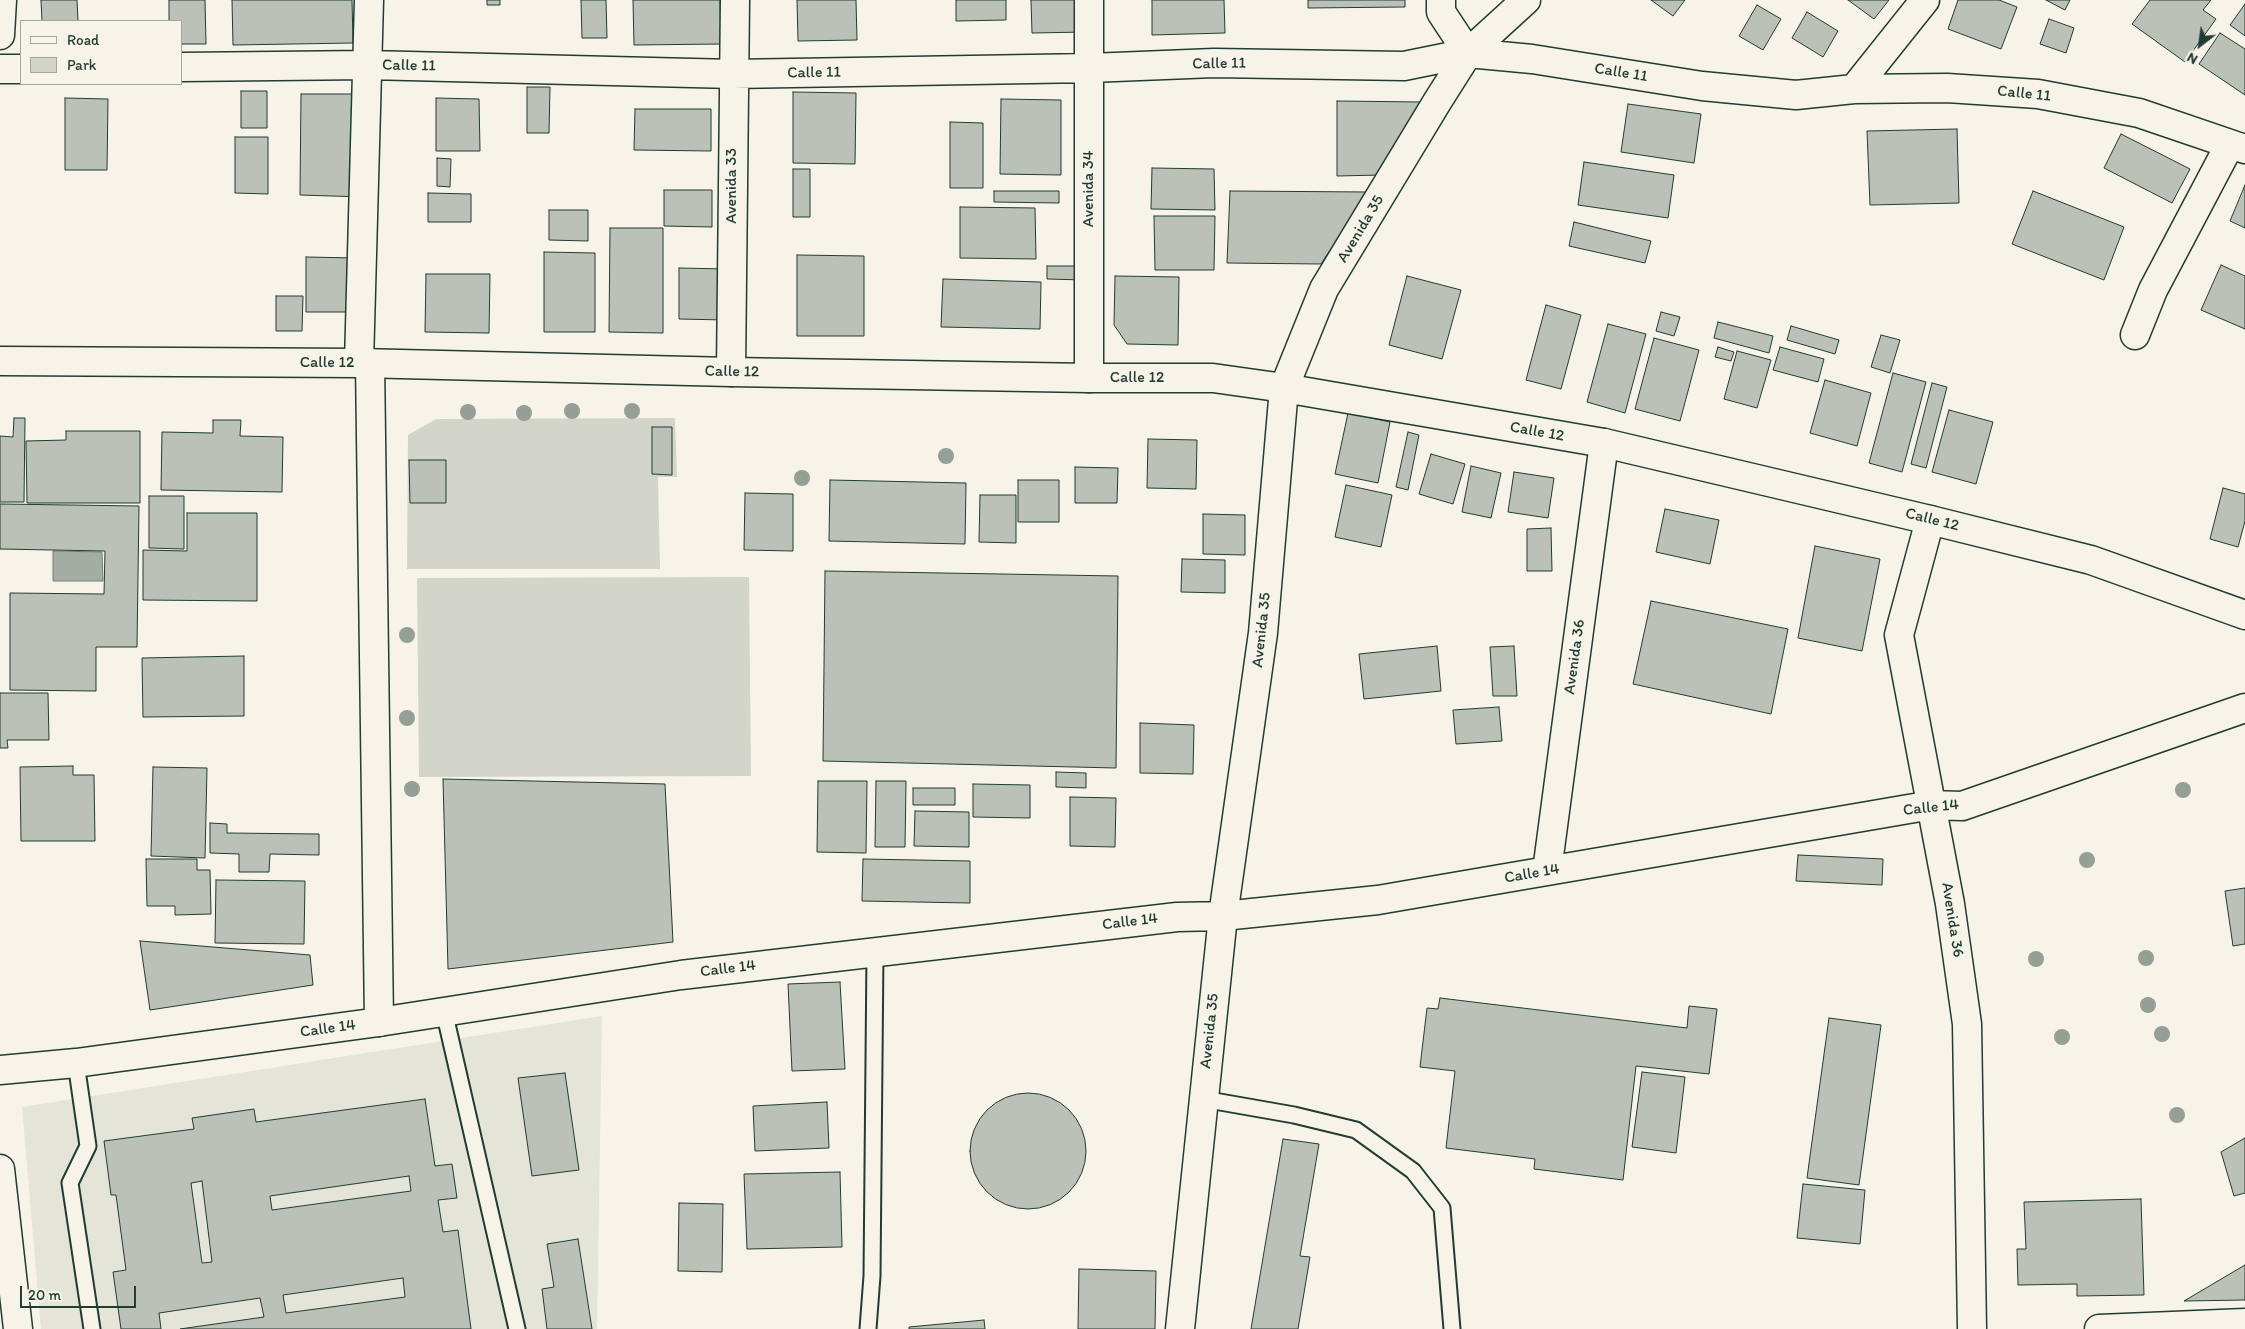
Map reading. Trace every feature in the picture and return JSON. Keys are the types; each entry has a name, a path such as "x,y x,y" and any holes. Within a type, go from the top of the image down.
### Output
{"street":[{"path":"0,35 2,0"},
{"path":"369,0 365,363 379,1022"},
{"name":"Avenida 33","path":"731,372 735,0"},
{"name":"Avenida 34","path":"1089,0 1089,378"},
{"path":"1441,0 1441,12 1468,53"},
{"name":"Avenida 35","path":"1180,1329 1223,916 1263,633 1284,388 1324,289 1468,53 1526,0"},
{"path":"1854,89 1926,0"},
{"name":"Calle 11","path":"182,67 368,65 733,74 1090,68 1214,63 1404,66 1468,53 1532,59 1712,87 1796,95 1854,89 1947,88 2038,94 2140,113 2241,147"},
{"path":"0,69 20,69"},
{"path":"2135,335 2153,290 2241,147"},
{"name":"Calle 12","path":"0,361 365,363 731,372 1089,378 1213,378 1284,388 1604,443 2091,560 2245,615"},
{"name":"Avenida 36","path":"1547,871 1604,443"},
{"name":"Avenida 36","path":"1930,520 1899,635 1950,904 1967,1024 1972,1329"},
{"name":"Calle 14","path":"0,1070 76,1063 379,1022 681,975 1177,916 1223,916 1378,900 1932,805 1962,806 2245,708"},
{"path":"0,1170 18,1329"},
{"path":"2098,1329 2245,1323"}],"lane":[{"path":"868,1329 872,1276 875,952"},
{"path":"444,1011 517,1329"},
{"path":"76,1063 88,1146 70,1183 92,1329"},
{"path":"1203,1099 1294,1115 1356,1130 1413,1171 1442,1208 1452,1329"}],"shaded area":[{"path":"53,551 102,552 103,581 53,581"},
{"path":"602,1016 597,1329 41,1329 22,1107"}],"green space":[{"path":"675,418 677,477 658,477 660,569 407,569 408,435 436,419"},
{"path":"749,577 751,776 419,777 417,578"}],"building":[{"path":"41,0 77,0 78,20 42,20"},
{"path":"169,0 205,0 206,44 182,44 182,20 169,20"},
{"path":"232,0 352,0 353,43 233,45"},
{"path":"487,0 500,0 500,5 487,5"},
{"path":"581,0 606,0 607,38 582,38"},
{"path":"633,0 720,0 721,44 634,45"},
{"path":"797,0 856,0 857,40 798,41"},
{"path":"956,0 1006,0 1006,20 956,21"},
{"path":"1031,0 1085,0 1086,32 1032,33"},
{"path":"1152,0 1224,0 1225,33 1152,35"},
{"path":"1308,0 1405,0 1405,7 1308,8"},
{"path":"1651,0 1685,0 1673,16"},
{"path":"1848,0 1889,0 1874,19"},
{"path":"1958,0 1999,0 2017,7 2001,49 1948,29"},
{"path":"2046,0 2070,0 2065,10"},
{"path":"2150,0 2211,0 2203,10 2216,19 2185,62 2132,24"},
{"path":"2245,4 2245,36 2230,25"},
{"path":"1757,5 1781,19 1763,50 1739,36"},
{"path":"1807,12 1838,31 1823,57 1792,38"},
{"path":"2049,19 2074,28 2066,53 2040,44"},
{"path":"2220,33 2245,49 2245,95 2199,64"},
{"path":"527,87 550,87 549,133 527,133"},
{"path":"241,91 267,91 267,128 241,128"},
{"path":"793,92 856,93 855,164 793,163"},
{"path":"301,94 364,94 363,197 300,195"},
{"path":"65,98 108,99 107,170 65,170"},
{"path":"436,98 479,99 480,151 436,151"},
{"path":"1001,99 1061,100 1061,175 1000,174"},
{"path":"1337,101 1422,102 1381,175 1337,176"},
{"path":"1628,104 1701,114 1694,163 1621,152"},
{"path":"635,109 711,109 711,151 634,150"},
{"path":"950,122 983,123 983,188 950,188"},
{"path":"1957,129 1959,203 1870,205 1867,131"},
{"path":"2121,134 2190,169 2172,203 2104,168"},
{"path":"235,137 268,137 268,194 235,193"},
{"path":"437,158 451,159 450,187 437,186"},
{"path":"1584,162 1674,175 1668,218 1578,205"},
{"path":"1152,168 1214,169 1215,210 1151,209"},
{"path":"793,169 810,169 810,217 793,217"},
{"path":"2245,185 2245,228 2230,221"},
{"path":"664,190 712,190 712,227 664,226"},
{"path":"994,191 1059,191 1059,203 994,202"},
{"path":"1230,191 1368,192 1321,264 1227,263"},
{"path":"2033,191 2124,227 2104,280 2012,244"},
{"path":"428,193 471,194 471,222 428,222"},
{"path":"960,207 1035,208 1036,259 960,258"},
{"path":"549,210 588,210 588,241 549,240"},
{"path":"1154,216 1215,216 1214,270 1155,270"},
{"path":"1574,222 1651,241 1645,263 1569,246"},
{"path":"610,228 663,228 663,333 609,332"},
{"path":"544,252 595,253 595,332 544,332"},
{"path":"797,255 864,256 864,336 797,336"},
{"path":"306,257 356,258 356,312 306,312"},
{"path":"2221,265 2245,276 2245,329 2201,310"},
{"path":"1047,266 1085,266 1085,280 1047,279"},
{"path":"679,268 727,269 726,320 679,319"},
{"path":"426,274 490,274 489,333 425,332"},
{"path":"1115,276 1179,277 1178,345 1127,344 1114,325"},
{"path":"1407,276 1461,290 1442,359 1389,345"},
{"path":"943,279 1041,282 1040,329 941,327"},
{"path":"276,296 303,296 302,331 276,331"},
{"path":"1546,305 1581,315 1561,389 1526,380"},
{"path":"1661,312 1680,317 1674,336 1656,331"},
{"path":"1718,322 1773,336 1769,353 1714,338"},
{"path":"1608,324 1646,334 1625,413 1587,402"},
{"path":"1791,326 1839,340 1835,354 1787,340"},
{"path":"1881,335 1900,340 1890,373 1871,367"},
{"path":"1654,338 1699,350 1680,421 1635,409"},
{"path":"1718,347 1734,352 1731,361 1715,357"},
{"path":"1780,347 1824,359 1818,382 1773,370"},
{"path":"1737,351 1771,360 1757,408 1724,399"},
{"path":"1893,373 1926,382 1902,472 1869,463"},
{"path":"1825,380 1871,393 1857,446 1810,433"},
{"path":"1932,383 1947,387 1926,468 1911,464"},
{"path":"1949,410 1993,422 1976,484 1932,472"},
{"path":"1348,413 1390,422 1378,483 1335,474"},
{"path":"14,418 25,418 24,502 0,502 0,436 13,437"},
{"path":"213,420 241,420 240,436 283,437 282,492 161,490 162,432 213,433"},
{"path":"652,427 672,427 672,475 652,474"},
{"path":"66,431 140,431 140,503 27,503 26,441 66,440"},
{"path":"1408,432 1419,435 1408,490 1396,487"},
{"path":"1148,439 1197,440 1196,489 1147,488"},
{"path":"1431,454 1465,464 1453,504 1419,494"},
{"path":"409,460 446,460 446,503 410,503"},
{"path":"1471,466 1501,473 1491,518 1462,512"},
{"path":"1075,467 1118,468 1117,503 1075,503"},
{"path":"1514,472 1554,478 1548,518 1508,512"},
{"path":"830,480 966,483 965,544 829,541"},
{"path":"1018,480 1059,480 1059,522 1018,522"},
{"path":"1346,485 1392,495 1381,547 1335,537"},
{"path":"2223,488 2245,494 2245,521 2238,547 2210,539"},
{"path":"745,493 793,494 793,551 744,550"},
{"path":"980,495 1016,495 1016,543 979,542"},
{"path":"149,496 184,496 184,549 149,548"},
{"path":"0,504 139,506 137,647 96,647 96,691 10,690 10,593 104,594 105,551 0,549"},
{"path":"1665,509 1719,520 1710,564 1656,552"},
{"path":"187,513 257,513 257,601 143,600 143,550 187,551"},
{"path":"1203,514 1245,515 1245,555 1203,554"},
{"path":"1551,528 1552,571 1527,571 1527,529"},
{"path":"1815,546 1880,559 1862,651 1798,638"},
{"path":"1182,559 1225,560 1225,593 1181,592"},
{"path":"825,571 1118,576 1116,768 823,761"},
{"path":"1651,601 1788,629 1771,714 1633,684"},
{"path":"1437,646 1441,691 1364,699 1359,654"},
{"path":"1514,646 1517,696 1493,696 1490,647"},
{"path":"244,656 244,716 143,717 142,658"},
{"path":"0,693 48,693 49,740 7,740 8,748 0,748"},
{"path":"1499,707 1502,741 1456,744 1453,710"},
{"path":"1140,723 1194,725 1193,774 1140,773"},
{"path":"73,766 73,775 94,775 95,841 21,841 20,767"},
{"path":"153,767 207,768 205,858 151,856"},
{"path":"1056,772 1086,773 1086,788 1056,787"},
{"path":"443,779 665,784 673,942 448,969"},
{"path":"818,781 867,781 866,853 817,852"},
{"path":"876,781 906,781 905,847 875,847"},
{"path":"973,784 1030,785 1030,818 973,817"},
{"path":"913,788 955,788 955,805 913,805"},
{"path":"1070,797 1116,798 1115,847 1070,846"},
{"path":"915,811 969,812 969,847 914,846"},
{"path":"210,823 227,824 227,833 319,834 319,855 270,854 269,872 239,872 239,854 210,853"},
{"path":"1798,855 1883,859 1882,885 1796,881"},
{"path":"146,859 197,859 197,870 210,870 211,914 175,915 175,906 147,906"},
{"path":"863,859 970,861 970,903 862,901"},
{"path":"216,880 305,881 304,944 215,943"},
{"path":"2245,888 2245,944 2233,946 2225,891"},
{"path":"140,941 310,955 313,985 150,1010"},
{"path":"840,982 845,1069 792,1071 788,984"},
{"path":"1440,998 1687,1028 1689,1006 1717,1009 1709,1074 1636,1066 1623,1180 1534,1169 1535,1159 1446,1148 1455,1071 1420,1067 1427,1008 1438,1009"},
{"path":"1829,1018 1881,1025 1859,1185 1807,1178"},
{"path":"1642,1072 1685,1077 1676,1153 1632,1147"},
{"path":"565,1073 579,1170 532,1176 518,1078"},
{"path":"1028,1093 1050,1098 1069,1110 1081,1129 1086,1151 1081,1173 1069,1192 1050,1204 1028,1209 1006,1204 987,1192 975,1173 970,1151 975,1129 987,1110 1006,1098"},
{"path":"425,1099 435,1166 452,1164 457,1198 438,1200 443,1232 458,1230 471,1329 180,1329 264,1317 260,1298 159,1313 161,1329 121,1329 113,1272 126,1270 116,1195 111,1195 104,1141 194,1129 192,1118 254,1109 256,1122","holes":["409,1176 411,1191 272,1210 270,1196","202,1181 212,1262 202,1263 191,1183","403,1278 405,1297 286,1313 283,1295"]},
{"path":"827,1102 829,1148 755,1151 753,1106"},
{"path":"2245,1138 2245,1193 2234,1196 2221,1152"},
{"path":"1283,1139 1319,1144 1300,1256 1310,1257 1298,1329 1251,1329"},
{"path":"840,1172 842,1247 747,1249 744,1174"},
{"path":"1803,1184 1865,1190 1860,1244 1797,1238"},
{"path":"2141,1199 2144,1295 2077,1296 2077,1284 2018,1285 2017,1249 2026,1249 2024,1202"},
{"path":"679,1203 723,1204 722,1272 678,1271"},
{"path":"578,1239 592,1329 547,1329 542,1289 554,1287 547,1244"},
{"path":"2245,1265 2245,1300 2184,1301"},
{"path":"1079,1269 1156,1271 1155,1329 1078,1329"},
{"path":"984,1320 985,1329 909,1329 909,1327"}]}
